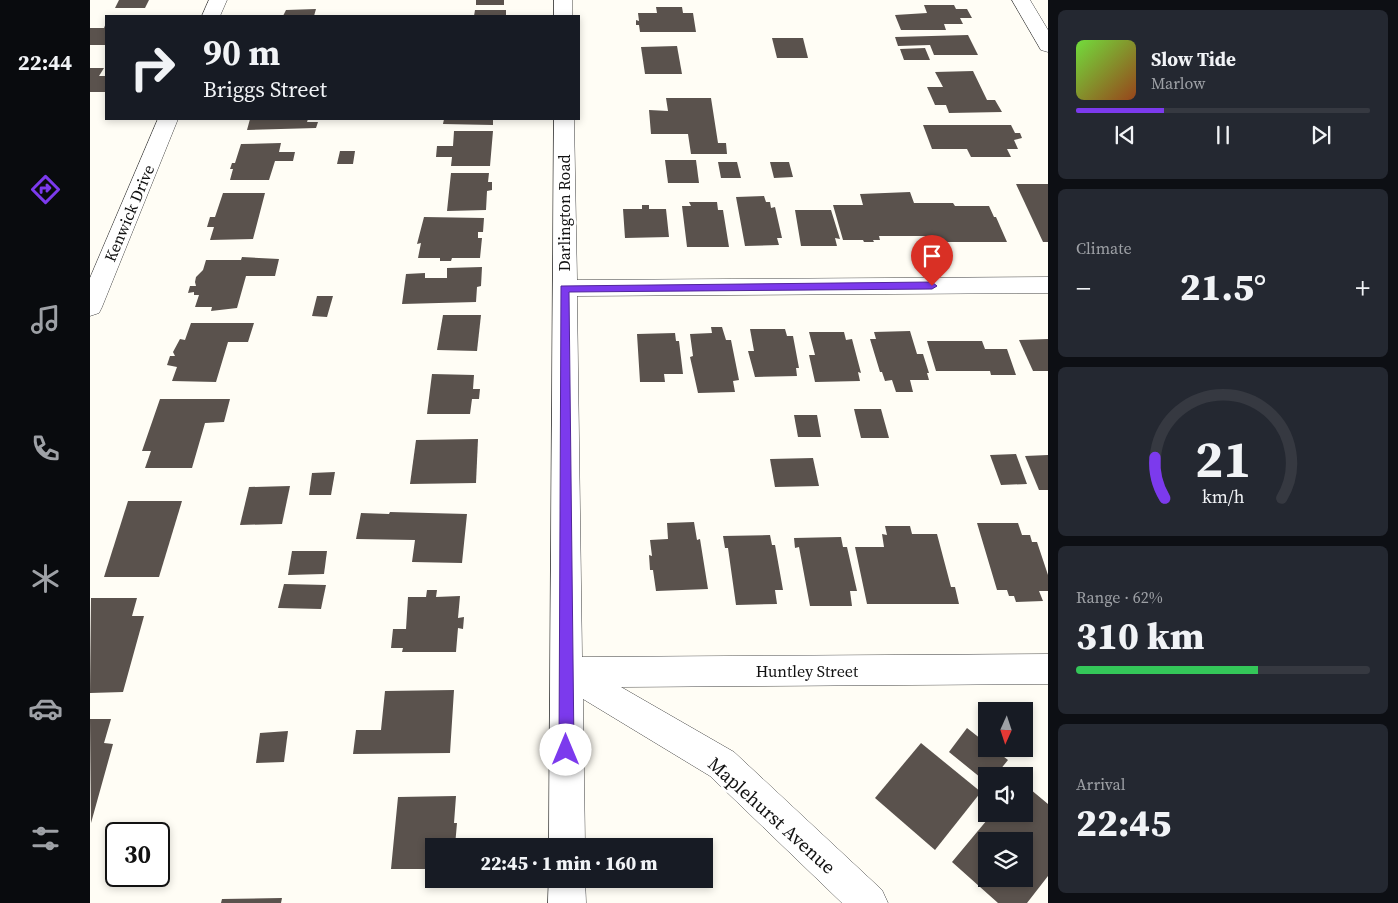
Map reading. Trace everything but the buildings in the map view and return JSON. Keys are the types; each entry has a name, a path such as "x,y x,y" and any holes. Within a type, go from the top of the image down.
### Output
{"street":[{"path":"211,15 218,0"},
{"path":"563,0 563,15"},
{"path":"1021,0 1048,46"},
{"name":"Kenwick Drive","path":"90,307 168,120"},
{"name":"Darlington Road","path":"564,120 567,838"},
{"path":"564,288 1048,285"},
{"name":"Huntley Street","path":"566,672 1048,669"},
{"name":"Maplehurst Avenue","path":"566,672 722,764 869,903"},
{"path":"567,888 567,903"}],"route":[{"path":"566,750 564,288 932,286"}]}
